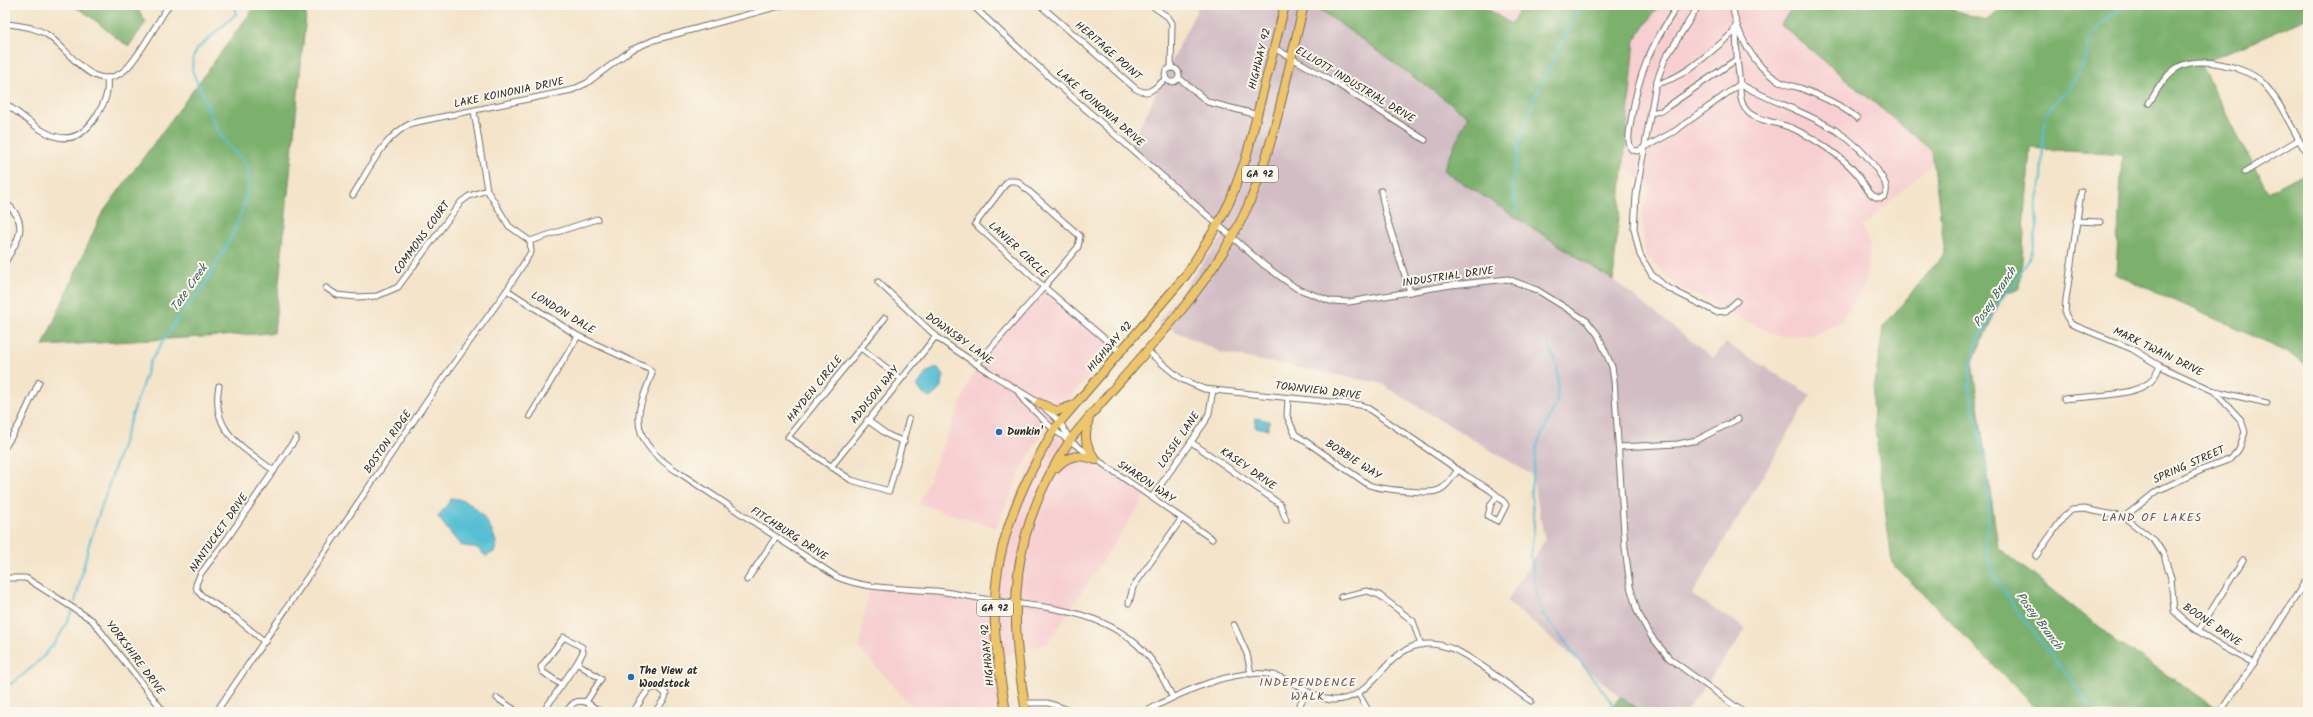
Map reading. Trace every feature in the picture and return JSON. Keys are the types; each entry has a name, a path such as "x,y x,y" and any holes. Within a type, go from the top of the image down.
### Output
{"main road":[{"name":"HIGHWAY 92","path":"1006,712 999,671 995,600 1001,557 1015,506 1038,457 1054,430 1186,275 1218,224 1239,178 1258,115 1285,5"},
{"name":"GA 92","path":"1026,712 1015,644 1014,602 1020,554 1032,513 1050,474 1070,440 1201,286 1232,236 1247,208 1264,163 1304,5"},
{"path":"1039,403 1057,410 1075,404"},
{"path":"1089,416 1085,436 1087,446 1096,460"},
{"path":"1050,474 1064,460 1075,455 1096,460"}],"street":[{"path":"5,24 41,32 55,40 86,71 97,76 108,78 128,68 169,5"},
{"name":"LAKE KOINONIA DRIVE","path":"352,195 385,144 396,132 413,122 474,111 572,90 587,82 631,50 648,43 783,5"},
{"name":"LAKE KOINONIA DRIVE","path":"972,5 1052,79 1218,224"},
{"name":"HERITAGE POINT","path":"1040,5 1136,89 1150,93 1166,79"},
{"path":"1151,5 1168,17 1172,23 1171,68"},
{"path":"1678,5 1648,56 1637,87 1629,144 1632,150 1638,151 1675,131 1740,84"},
{"path":"1699,5 1665,59 1656,84 1636,195 1634,229 1640,255 1652,275 1666,287 1716,312 1726,311 1737,301"},
{"path":"1732,5 1736,25 1740,96 1746,111 1754,117 1793,128 1812,138 1854,170 1874,197 1881,198 1885,196 1887,188 1885,181 1870,159 1850,139 1815,117 1762,96 1740,84"},
{"path":"1656,84 1670,81 1690,67 1733,33 1736,25"},
{"path":"1736,25 1752,55 1766,72 1780,82 1829,100 1857,118"},
{"name":"ELLIOTT INDUSTRIAL DRIVE","path":"1274,48 1426,140"},
{"path":"1650,113 1661,111 1737,60"},
{"path":"2149,103 2168,74 2179,67 2194,64 2217,63 2234,67 2249,72 2267,88 2308,155"},
{"path":"1171,68 1165,72 1166,79 1172,82 1178,78"},
{"path":"1171,68 1177,70 1178,78 1208,102 1258,115"},
{"path":"5,103 52,136 64,138 75,137 85,132 104,104 108,92 108,78"},
{"path":"474,111 487,190 509,226 530,241 597,219"},
{"path":"2245,172 2298,140"},
{"name":"LANIER CIRCLE","path":"977,364 1044,287 1078,247 1080,240 1080,236 1016,181 1008,181 975,224 1044,287 1120,352"},
{"name":"COMMONS COURT","path":"326,288 337,295 356,297 378,296 398,287 461,202 470,196 487,190"},
{"path":"1381,191 1385,212 1410,292"},
{"path":"2081,192 2076,221 2100,222"},
{"path":"5,202 16,212 20,231 17,243 5,262"},
{"name":"MARK TWAIN DRIVE","path":"2076,221 2065,314 2071,324 2132,349 2160,366 2214,391"},
{"name":"INDUSTRIAL DRIVE","path":"1218,224 1283,280 1311,295 1330,301 1349,302 1451,285 1508,279 1537,290 1586,321 1598,335 1612,367 1626,554 1630,586 1637,611 1651,636 1669,658 1743,712"},
{"name":"BOSTON RIDGE","path":"216,712 265,642 436,388 507,290 532,252 530,241"},
{"name":"DOWNSBY LANE","path":"878,282 936,336 1016,389 1029,395 1039,403 1060,422 1070,440"},
{"name":"LONDON DALE","path":"507,290 578,336 642,364 652,373"},
{"name":"HAYDEN CIRCLE","path":"885,318 788,437 851,480 889,491 904,442 909,419"},
{"path":"530,416 578,336"},
{"name":"ADDISON WAY","path":"831,467 867,420 936,336"},
{"path":"861,348 901,379"},
{"name":"TOWNVIEW DRIVE","path":"1146,350 1181,379 1192,385 1213,390 1360,405 1497,496"},
{"path":"2064,399 2129,391 2141,388 2150,382 2160,366"},
{"name":"FITCHBURG DRIVE","path":"652,373 639,414 640,427 652,451 659,460 837,577 847,581 900,590 960,594 1079,614 1118,631 1148,656 1172,696"},
{"path":"5,447 20,423 39,382"},
{"path":"219,386 218,408 228,435 274,471"},
{"name":"DOWNSBY LANE","path":"1016,389 1024,402 1054,430 1070,440"},
{"name":"LOSSIE LANE","path":"1152,497 1209,414 1213,390"},
{"path":"2214,391 2267,403"},
{"name":"SPRING STREET","path":"2124,517 2157,491 2204,469 2231,459 2240,449 2245,432 2241,420 2214,391"},
{"name":"BOBBIE WAY","path":"1288,398 1287,416 1295,434 1369,485 1379,489 1436,491 1446,485 1458,470"},
{"path":"1619,447 1678,444 1697,440 1738,419"},
{"path":"867,420 888,435 904,442"},
{"name":"NANTUCKET DRIVE","path":"265,642 236,618 202,596 197,590 196,584 201,573 296,438"},
{"name":"SHARON WAY","path":"1070,440 1096,460 1212,539"},
{"name":"KASEY DRIVE","path":"1191,442 1280,504 1286,520"},
{"path":"1497,496 1506,505 1498,521 1488,516 1491,504 1497,496"},
{"path":"2036,556 2065,515 2072,510 2084,509 2124,517"},
{"name":"BOONE DRIVE","path":"2124,517 2155,541 2161,549 2171,578 2174,611 2199,630 2230,650 2254,663"},
{"path":"1129,603 1133,587 1182,518"},
{"path":"747,580 776,537"},
{"path":"2199,630 2243,560"},
{"path":"2220,712 2254,663 2308,576"},
{"name":"YORKSHIRE DRIVE","path":"5,578 26,578 92,620 164,712"},
{"path":"1341,597 1367,591 1379,595 1413,621 1421,645"},
{"path":"1234,625 1247,654 1251,674"},
{"path":"543,712 562,685 577,663 583,652 582,647 564,637 541,667 543,672 562,685"},
{"path":"1146,712 1172,696 1191,688 1251,674 1280,677 1318,696 1333,700 1345,699 1366,688 1396,656 1410,648 1421,645 1437,645 1455,650 1531,701"},
{"path":"577,663 601,679 586,702"},
{"path":"633,712 648,690 658,687 666,694 665,698 654,712"},
{"path":"1296,712 1306,691"},
{"path":"1358,693 1369,712"},
{"path":"497,698 515,712"},
{"path":"566,712 573,702 580,700 586,702 601,712"},
{"path":"1024,703 1048,703 1066,709"}],"shaded area":[{"path":"1199,5 1314,5 1468,116 1443,170 1613,280 1713,358 1726,343 1811,395 1692,595 1746,629 1686,712 1644,712 1620,697 1507,601 1545,540 1532,475 1389,389 1384,384 1222,353 1158,323 1226,232 1130,147"},
{"path":"1481,5 1522,5 1511,24"},
{"path":"1659,5 1793,5 1782,25 1931,151 1933,163 1862,227 1870,245 1865,283 1841,321 1815,335 1778,336 1678,287 1646,255 1641,215 1652,187 1623,167 1635,40"},
{"path":"1044,287 1114,347 1048,424 1027,458 996,528 919,504 977,364"},
{"path":"1049,432 1147,494 1048,643 1002,657 1008,712 917,712 859,648 869,588 994,602 1010,506"}],"green space":[{"path":"71,5 135,5 146,22 129,46 79,9"},
{"path":"256,5 307,5 274,333 43,346 101,215"},
{"path":"1314,5 1481,5 1511,24 1522,5 1659,5 1635,40 1613,280 1443,170 1468,116"},
{"path":"1793,5 1940,5 1986,21 2004,5 2308,5 2308,18 2200,64 2268,192 2308,171 2308,368 2288,352 2116,274 2122,155 2030,148 2020,288 2004,293 1972,362 1998,547 2120,644 2223,712 2040,712 1892,563 1872,404 1883,327 1945,253 1932,151 1781,25"},
{"path":"1620,697 1644,712 1607,712"}],"water":[{"path":"938,368 944,375 940,389 930,398 923,394 917,386 927,372"},
{"path":"1256,418 1269,421 1268,429 1255,427"},
{"path":"452,498 468,503 481,514 491,529 497,545 494,552 486,556 477,548 460,545 438,517"}],"waterway":[{"name":"Tate Creek","path":"75,602 89,544 150,362 174,324 204,286 233,234 244,205 249,183 248,168 241,158 229,147 217,129 192,70 193,58 197,49 236,14 236,5"},
{"path":"1517,212 1512,183 1519,144 1535,97 1574,19 1579,5"},
{"name":"Posey Branch","path":"2095,712 2020,614 1994,576 1987,555 1986,542 1989,508 1985,463 1969,385 1971,362 1976,344 2000,300 2012,287 2031,255 2037,229 2036,211 2042,178 2043,138 2047,112 2066,91 2083,67 2091,38 2100,25 2125,5"},
{"path":"1548,343 1557,365 1558,388 1556,405 1537,445 1531,488 1534,527 1531,555 1535,587 1542,612 1619,712"},
{"name":"Tate Creek","path":"5,688 27,672 45,655 60,635 72,611"}],"place":[{"name":"Dunkin'","path":"999,432"},
{"name":"The View at Woodstock","path":"631,677"}],"district":[{"name":"LAND OF LAKES","path":"2152,517"},
{"name":"INDEPENDENCE WALK","path":"1308,689"}]}
